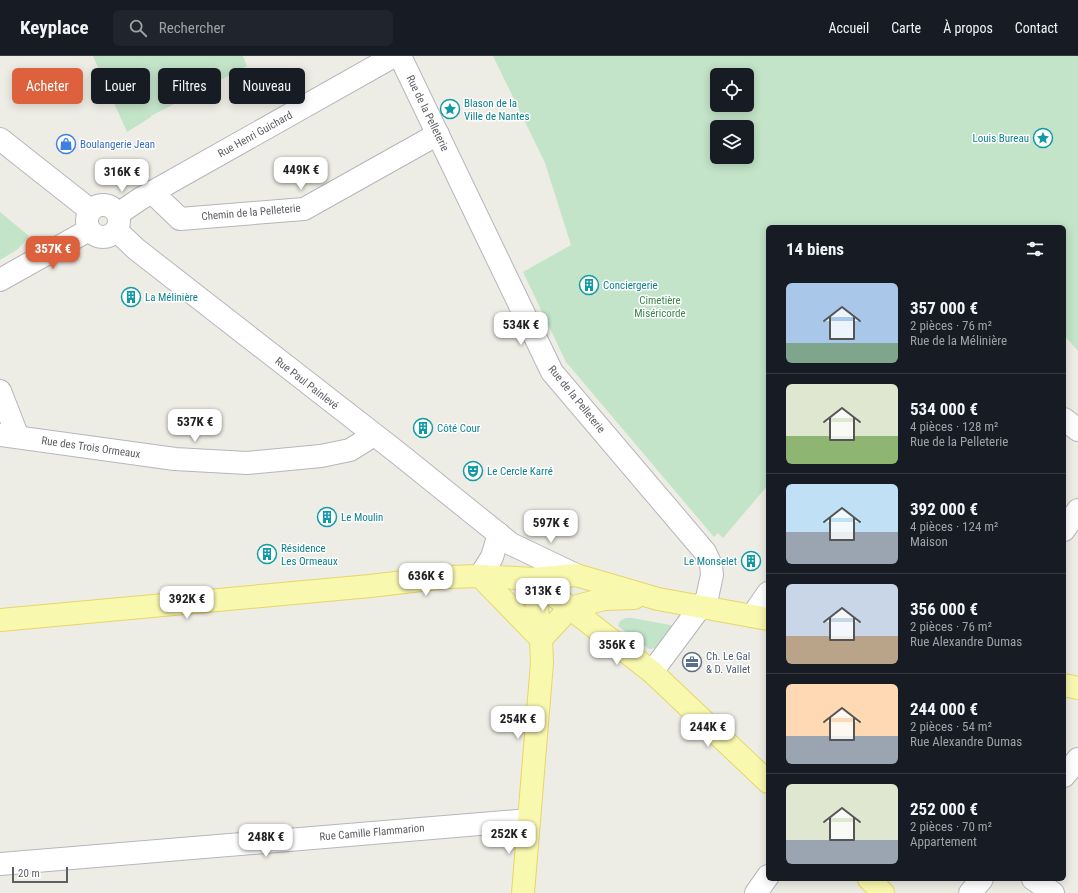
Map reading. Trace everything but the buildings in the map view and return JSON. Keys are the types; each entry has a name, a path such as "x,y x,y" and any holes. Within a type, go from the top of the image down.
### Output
{"main road":[{"path":"0,620 370,586 447,577 480,576 533,580 576,575 658,599 760,617"},
{"path":"480,576 542,639"},
{"path":"533,580 652,672 766,780"},
{"path":"523,893 541,670 542,639 533,580"},
{"path":"542,639 570,608 604,599 658,599"},
{"path":"1066,685 1078,688"},
{"path":"871,881 883,893"}],"street":[{"name":"Rue Henri Guichard","path":"117,222 152,192 394,56"},
{"name":"Rue de la Pelleterie","path":"400,56 552,372 705,552 711,565 712,575 710,590 701,606 652,672"},
{"name":"Chemin de la Pelleterie","path":"152,192 180,219 304,209 438,134"},
{"path":"0,139 89,220 100,237 110,236 117,222 112,207 102,204 93,207 89,220 0,280"},
{"name":"Rue Paul Painlevé","path":"117,222 136,249 505,539"},
{"name":"Rue des Trois Ormeaux","path":"0,392 9,436 175,459 247,463 321,456 350,450 374,435"},
{"path":"1066,421 1078,430"},
{"path":"1066,527 1078,510"},
{"path":"505,539 576,575"},
{"path":"480,576 505,539"},
{"path":"505,539 533,580"},
{"path":"760,617 766,598"},
{"path":"1066,774 1078,759"},
{"name":"Rue Camille Flammarion","path":"0,864 529,820"},
{"path":"756,893 766,879"},
{"path":"970,893 980,881"},
{"path":"1036,881 1053,893"}],"green space":[{"path":"93,56 243,56 247,66 243,68 229,68 229,75 221,80 221,68 158,68 158,104 174,104 151,116 127,132 114,104 150,104 150,68 98,68"},
{"name":"Cimetière Miséricorde","path":"493,56 1078,56 1078,351 1066,337 1066,225 766,225 766,487 723,538 718,533 714,537 566,362 523,272 571,245 545,163"},
{"path":"0,212 29,236 18,249 0,260"},
{"path":"626,618 676,626 661,644 653,649 649,649 618,626 620,621"}],"place":[{"name":"Blason de la Ville de Nantes","path":"450,109"},
{"name":"Louis Bureau","path":"1043,138"},
{"name":"Boulangerie Jean","path":"66,144"},
{"name":"Conciergerie","path":"589,285"},
{"name":"La Mélinière","path":"131,297"},
{"name":"Côté Cour","path":"423,428"},
{"name":"Le Cercle Karré","path":"473,471"},
{"name":"Le Moulin","path":"327,517"},
{"name":"Résidence Les Ormeaux","path":"267,554"},
{"name":"Le Monselet","path":"751,561"},
{"name":"Ch. Le Gal & D. Vallet","path":"692,662"}]}
